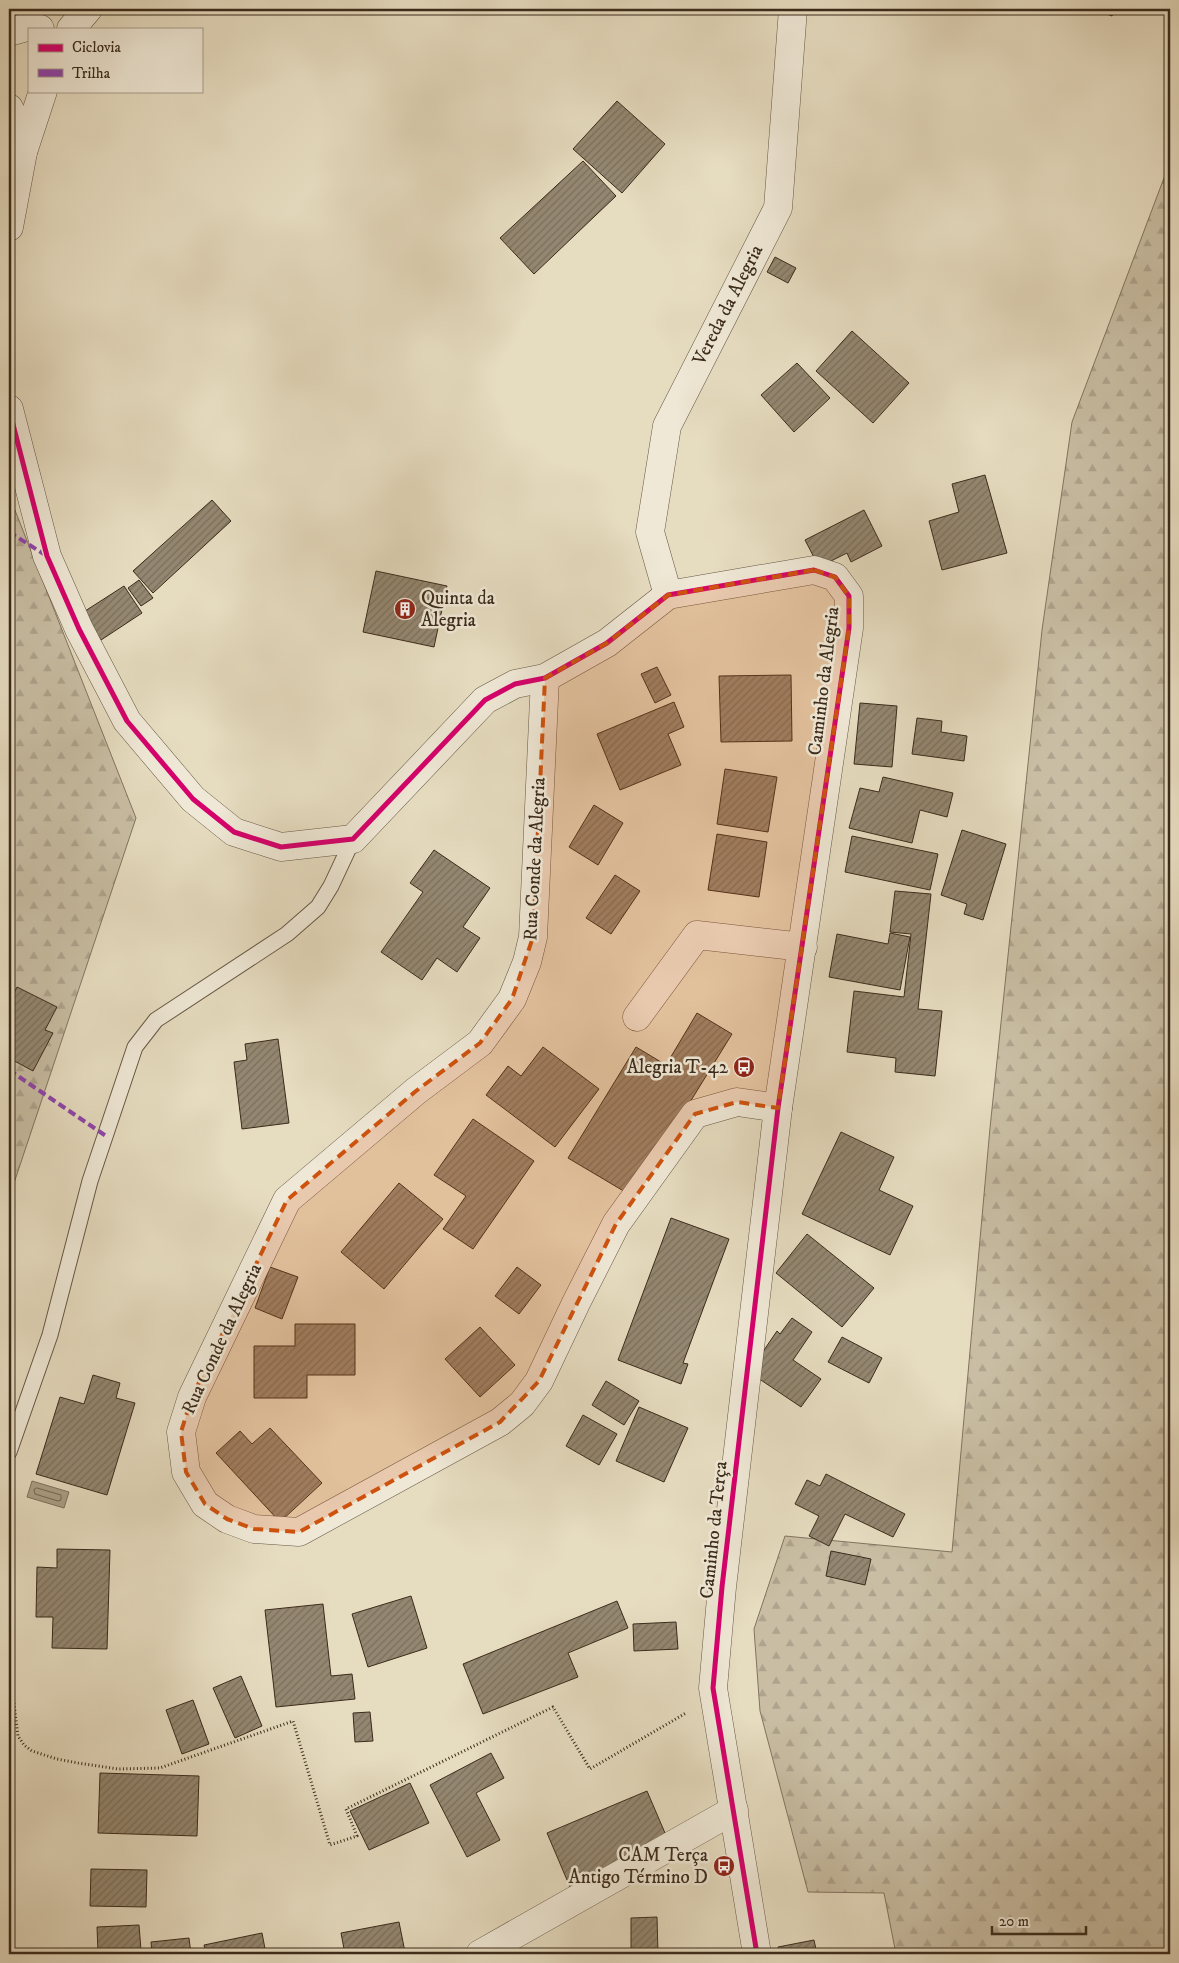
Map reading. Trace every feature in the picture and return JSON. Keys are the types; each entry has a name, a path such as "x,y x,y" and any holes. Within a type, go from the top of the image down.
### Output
{"street":[{"path":"72,28 88,9"},
{"name":"Vereda da Alegria","path":"668,595 650,532 667,426 778,208 792,9"},
{"path":"9,32 30,26 37,28"},
{"path":"9,227 23,152 43,92"},
{"path":"9,108 17,124 23,152"},
{"path":"9,410 47,556 79,629 127,721 193,799 234,832 281,847 353,839"},
{"name":"Caminho da Alegria","path":"353,839 485,700 515,684 545,678 607,643 668,595 814,570 835,577 849,596 849,628 778,1108"},
{"name":"Rua Conde da Alegria","path":"545,678 533,937 527,962 512,999 480,1042 416,1091 287,1200 192,1397 181,1432 186,1472 205,1504 227,1519 254,1529 299,1532 500,1422 522,1404 539,1381 616,1224 695,1114 737,1102 778,1108"},
{"path":"637,1017 697,935 803,947"},
{"name":"Caminho da Terça","path":"757,1954 713,1688 722,1587 778,1108"},
{"path":"480,1954 734,1810"}],"lane":[{"path":"9,1452 50,1335 90,1181 135,1047 156,1020 287,934 318,907 331,886 353,839"}],"path":[{"path":"9,1672 18,1736 24,1745 32,1751 78,1763 118,1769 160,1768 293,1722 330,1845 357,1836 346,1808 553,1708 590,1769 690,1710"}],"highlighted area":[{"path":"814,570 835,577 849,596 849,628 778,1108 737,1102 695,1114 616,1224 539,1381 500,1422 299,1532 254,1529 227,1519 205,1504 186,1472 181,1432 192,1397 287,1200 416,1091 480,1043 512,999 533,937 545,678 607,643 668,595"}],"green space":[{"path":"1170,162 1170,1954 896,1954 884,1893 808,1892 760,1711 754,1629 785,1536 952,1552 990,1128 1042,630 1072,422"},
{"path":"9,495 136,818 9,1198"}],"water":[{"path":"32,1481 69,1492 64,1508 27,1497"}],"building":[{"path":"1094,9 1115,9 1112,16"},
{"path":"617,101 665,144 622,193 573,149"},
{"path":"583,161 616,196 534,274 500,238"},
{"path":"775,257 796,268 788,283 767,272"},
{"path":"852,331 909,383 873,423 816,371"},
{"path":"797,363 830,398 794,432 761,395"},
{"path":"985,475 1007,553 942,570 929,521 959,512 952,484"},
{"path":"212,500 231,521 153,593 133,571"},
{"path":"864,510 882,546 851,562 847,553 819,567 805,540"},
{"name":"Quinta da Alegria","path":"376,571 447,586 434,647 363,632"},
{"path":"139,580 153,598 141,606 128,588"},
{"path":"124,586 142,613 101,640 82,613"},
{"path":"657,667 671,695 655,703 641,674"},
{"path":"791,675 792,741 721,742 719,676"},
{"path":"674,702 684,727 668,734 681,765 620,790 597,734"},
{"path":"860,703 897,706 892,767 854,764"},
{"path":"917,718 942,721 941,732 967,736 964,761 912,754"},
{"path":"725,769 777,777 768,832 717,824"},
{"path":"883,777 953,793 947,817 920,810 912,843 849,828 860,788 879,792"},
{"path":"594,805 623,823 598,865 569,847"},
{"path":"962,830 1006,844 983,920 964,914 967,904 941,895"},
{"path":"717,834 767,842 759,897 708,890"},
{"path":"852,836 938,854 930,890 845,872"},
{"path":"434,850 490,888 463,927 480,938 457,972 437,958 422,980 381,952 423,892 410,883"},
{"path":"615,875 640,891 611,934 586,918"},
{"path":"895,891 931,894 918,1009 942,1011 935,1076 895,1072 896,1058 847,1052 854,991 904,997 911,934 890,932"},
{"path":"890,933 910,937 900,990 829,977 837,934 888,944"},
{"path":"17,987 57,1007 45,1030 53,1033 33,1071 9,1058 9,1003"},
{"path":"697,1013 732,1034 632,1196 568,1158 636,1047 666,1065"},
{"path":"278,1039 289,1123 242,1129 234,1062 247,1060 245,1044"},
{"path":"543,1047 599,1089 555,1147 486,1095 508,1066 521,1076"},
{"path":"473,1119 534,1161 473,1249 443,1229 466,1196 434,1175"},
{"path":"841,1132 894,1157 879,1190 913,1206 890,1255 802,1214"},
{"path":"399,1183 443,1219 384,1289 341,1252"},
{"path":"671,1218 729,1239 683,1363 688,1364 681,1384 618,1360"},
{"path":"807,1234 874,1288 842,1327 776,1273"},
{"path":"270,1267 298,1277 282,1319 255,1308"},
{"path":"517,1267 541,1285 519,1314 495,1296"},
{"path":"792,1318 812,1332 793,1360 821,1379 801,1407 749,1372 777,1331 780,1334"},
{"path":"295,1324 355,1324 355,1375 307,1375 307,1398 254,1398 254,1346 295,1346"},
{"path":"480,1327 515,1365 480,1397 445,1359"},
{"path":"842,1337 882,1358 869,1383 828,1362"},
{"path":"93,1375 120,1383 116,1398 135,1403 107,1495 36,1474 60,1397 84,1404"},
{"path":"606,1381 639,1401 624,1425 592,1405"},
{"path":"639,1407 688,1428 664,1482 616,1461"},
{"path":"583,1415 617,1434 599,1465 566,1446"},
{"path":"270,1428 322,1483 280,1522 216,1453 240,1431 252,1444"},
{"path":"826,1474 905,1514 893,1537 845,1514 829,1546 809,1536 819,1516 795,1504 807,1480 820,1486"},
{"path":"57,1549 110,1550 107,1649 52,1648 53,1617 36,1617 37,1567 57,1568"},
{"path":"831,1551 871,1559 865,1585 826,1576"},
{"path":"411,1596 427,1648 368,1667 352,1614"},
{"path":"617,1601 628,1628 568,1653 578,1677 483,1714 463,1664"},
{"path":"323,1604 331,1676 352,1674 355,1699 276,1707 265,1610"},
{"path":"676,1622 678,1649 634,1651 633,1624"},
{"path":"241,1676 262,1726 235,1738 213,1688"},
{"path":"193,1700 209,1744 182,1754 166,1710"},
{"path":"370,1712 373,1741 355,1742 353,1713"},
{"path":"491,1753 504,1778 476,1793 500,1840 467,1857 430,1785"},
{"path":"100,1773 199,1776 197,1836 98,1833"},
{"path":"410,1783 429,1823 369,1850 350,1811"},
{"path":"647,1791 668,1840 570,1887 547,1833"},
{"path":"91,1869 147,1870 146,1907 90,1906"},
{"path":"657,1917 658,1954 631,1954 631,1918"},
{"path":"399,1922 405,1952 393,1954 345,1954 341,1933"},
{"path":"139,1925 141,1950 98,1952 97,1927"},
{"path":"262,1933 266,1954 206,1954 204,1945"},
{"path":"189,1938 191,1954 152,1954 151,1942"},
{"path":"814,1940 817,1954 779,1954 778,1947"}],"marked path":[{"path":"9,532 47,556"},
{"path":"9,1070 106,1136"}],"cycle path":[{"path":"9,409 47,556 79,629 127,721 193,799 234,832 281,847 353,839 485,700 515,684 545,678 607,643 668,595 814,570 835,577 849,596 849,628 778,1108 722,1587 713,1688 757,1954"}],"place":[{"name":"Quinta da Alegria","path":"405,609"},
{"name":"Alegria T-42","path":"744,1067"},
{"name":"CAM Terça Antigo Término D","path":"724,1866"}]}
